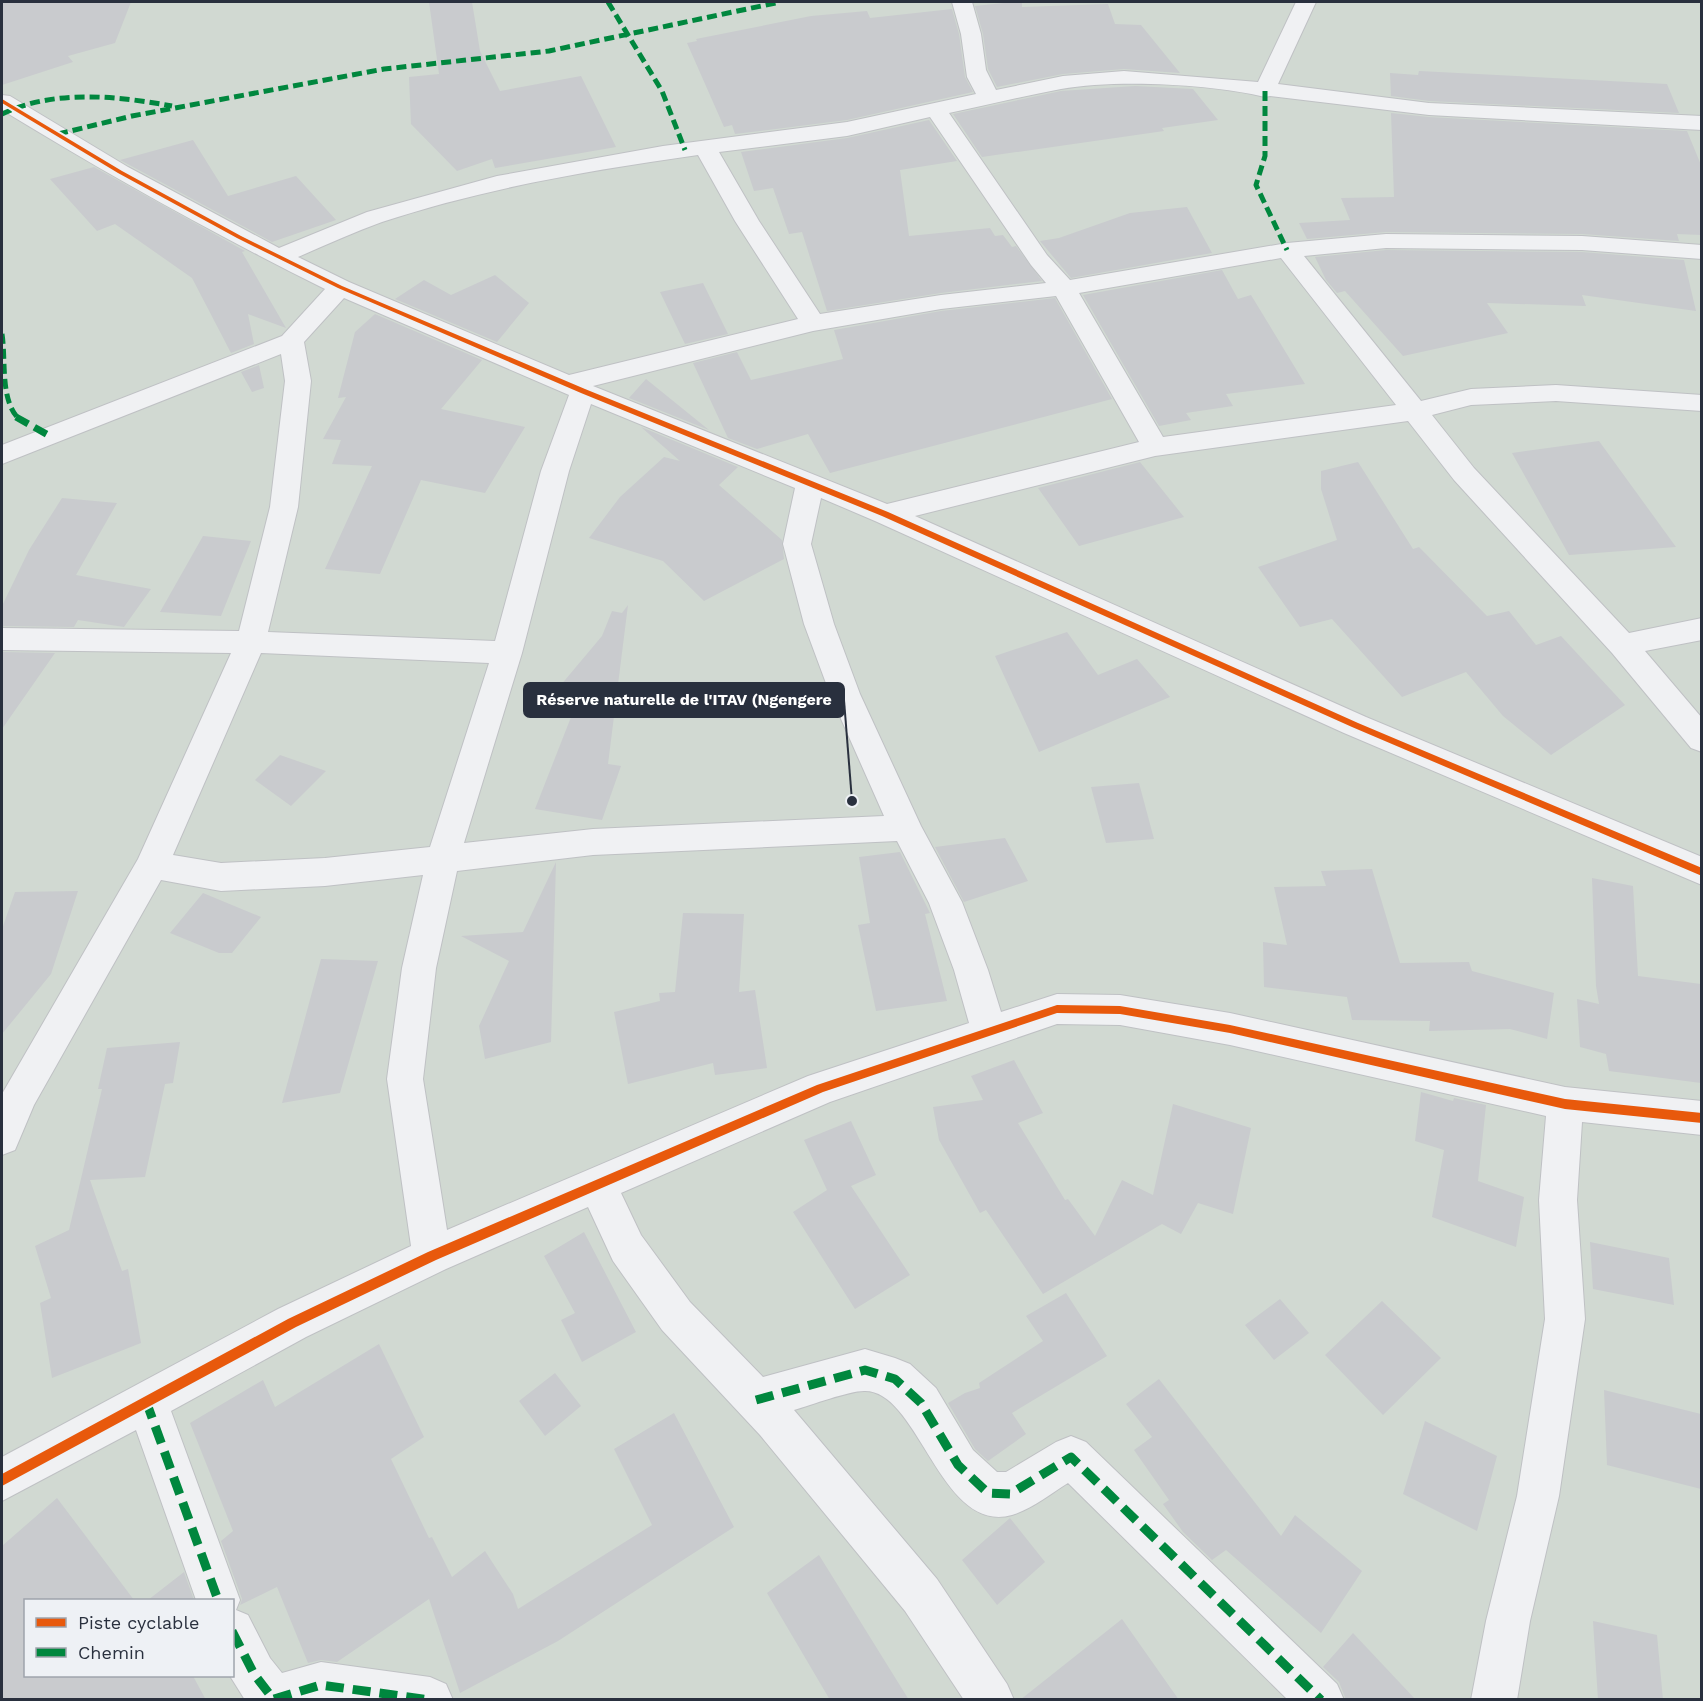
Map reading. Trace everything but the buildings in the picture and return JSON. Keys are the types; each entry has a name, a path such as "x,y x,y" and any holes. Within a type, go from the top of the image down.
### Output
{"street":[{"path":"962,2 972,40 973,62 981,88 990,97"},
{"path":"1265,91 1306,2"},
{"path":"278,257 373,218 452,194 601,162 847,129 1063,82 1124,77 1215,83 1265,91 1429,109 1701,123"},
{"path":"2,101 120,172 278,257 340,287 575,387 885,514 1354,725 1701,872"},
{"path":"938,111 1039,260 1064,288 1155,447"},
{"path":"705,147 747,221 813,323"},
{"path":"575,387 813,323 941,302 1064,288 1287,250 1386,241 1582,243 1701,252"},
{"path":"1287,250 1464,474 1623,645 1701,740"},
{"path":"2,455 291,341 340,287"},
{"path":"2,1138 18,1098 152,865 251,642 284,507 298,381 291,341"},
{"path":"432,1256 405,1079 419,968 443,859 507,653 575,387"},
{"path":"885,514 1155,447 1416,411 1471,398 1556,393 1701,403"},
{"path":"810,484 797,544 819,624 845,694 906,828 945,902 989,1030"},
{"path":"1623,645 1701,629"},
{"path":"2,639 251,642 507,653"},
{"path":"152,865 221,877 325,872 593,842 906,828"},
{"path":"2,1480 292,1323 432,1256 821,1088 1057,1008 1120,1010 1230,1029 1565,1104 1701,1118"},
{"path":"1494,1700 1508,1621 1538,1496 1565,1319 1558,1200 1565,1104"},
{"path":"597,1185 627,1248 676,1316 756,1400 921,1595 991,1700"},
{"path":"756,1400 865,1370 895,1380 921,1403 958,1465 988,1493 1010,1494 1071,1457 1320,1700"},
{"path":"146,1401 218,1599"},
{"path":"234,1634 254,1674 274,1699 321,1685 430,1700"}],"shaded area":[{"path":"2,2 1701,2 1701,1699 2,1700"}],"marked path":[{"path":"608,2 662,91 685,150"},
{"path":"58,134 132,116 384,69 549,51 780,2"},
{"path":"1265,91 1265,156 1256,185 1287,250"},
{"path":"2,114 18,106 61,99 109,98 172,106"},
{"path":"2,334 5,394 10,410 23,422 50,436"},
{"path":"756,1400 865,1370 895,1379 921,1403 958,1465 988,1493 1010,1494 1071,1457 1321,1700"},
{"path":"146,1401 218,1599"},
{"path":"234,1635 254,1674 274,1700"},
{"path":"274,1699 321,1685 430,1700"}],"cycle path":[{"path":"2,101 120,172 239,237 340,287 583,391 885,514 1355,725 1702,872"},
{"path":"2,1480 292,1323 432,1256 821,1088 1057,1009 1120,1010 1230,1029 1565,1104 1702,1118"}],"place":[{"name":"Réserve naturelle de l'ITAV (Ngengere","path":"852,801"}]}
